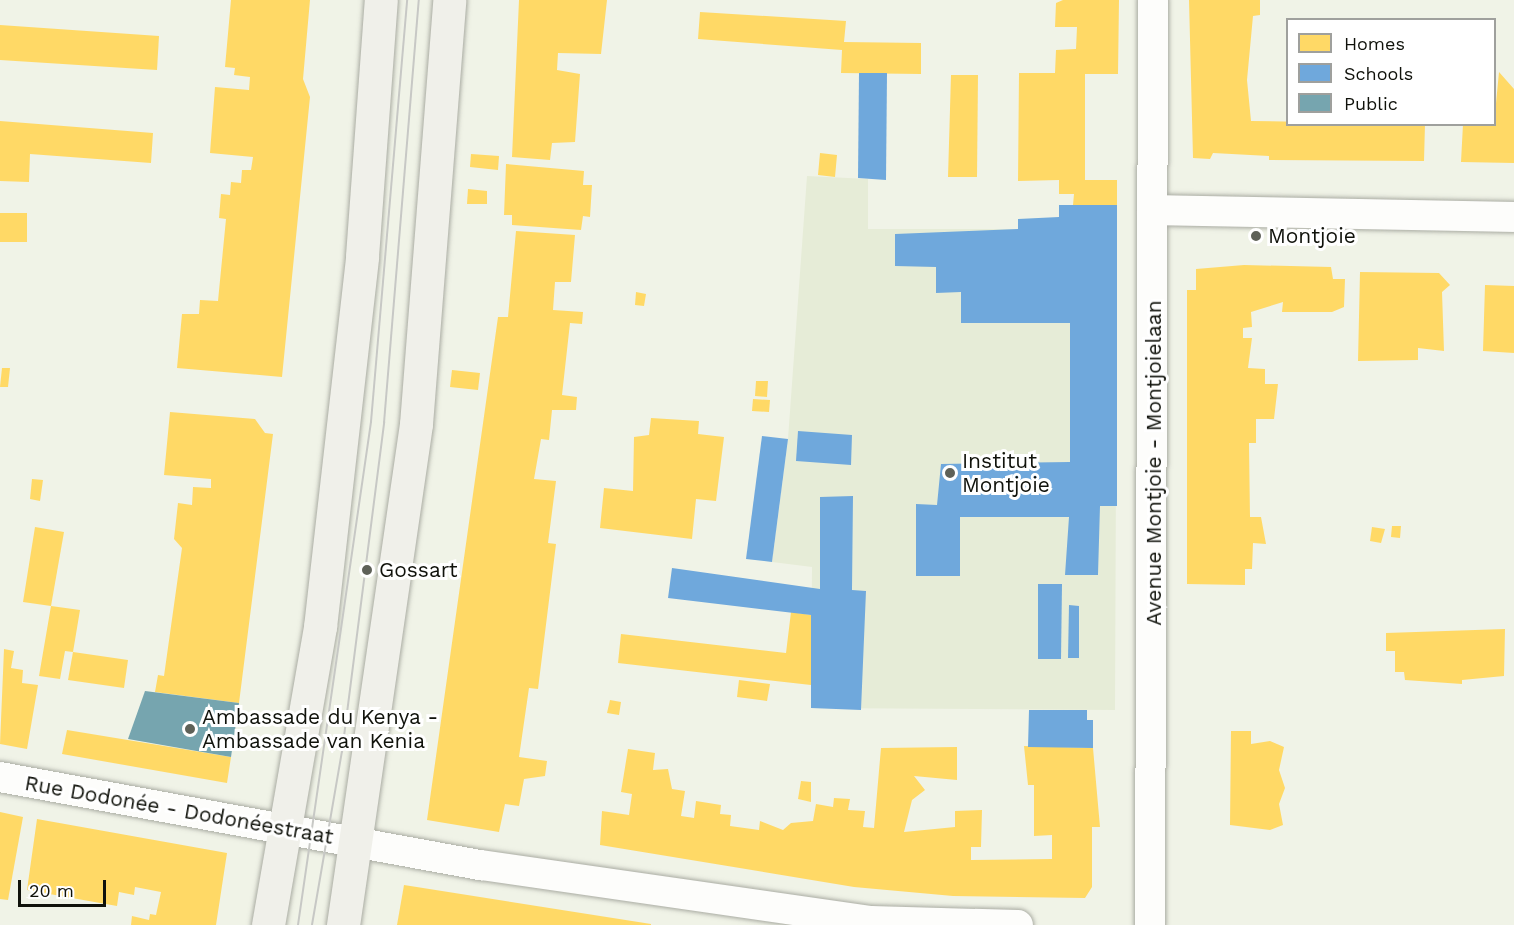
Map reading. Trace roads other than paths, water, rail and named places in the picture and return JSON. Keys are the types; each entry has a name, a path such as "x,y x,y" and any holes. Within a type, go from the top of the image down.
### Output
{"main road":[{"path":"268,925 320,627 336,490 381,0"},
{"path":"343,925 358,843 416,424 449,0"}],"street":[{"name":"Avenue Montjoie - Montjoielaan","path":"1150,925 1153,0"},
{"path":"1152,210 1514,217"},
{"name":"Rue Dodonée - Dodonéestraat","path":"0,777 358,843 871,921 1018,925"}],"tram line":[{"path":"298,925 371,422 407,0"},
{"path":"312,925 342,752 384,423 419,0"}],"place":[{"name":"Montjoie","path":"1256,236"},
{"name":"Institut Montjoie","path":"950,473"},
{"name":"Gossart","path":"367,570"},
{"name":"Ambassade du Kenya - Ambassade van Kenia","path":"190,729"}]}
